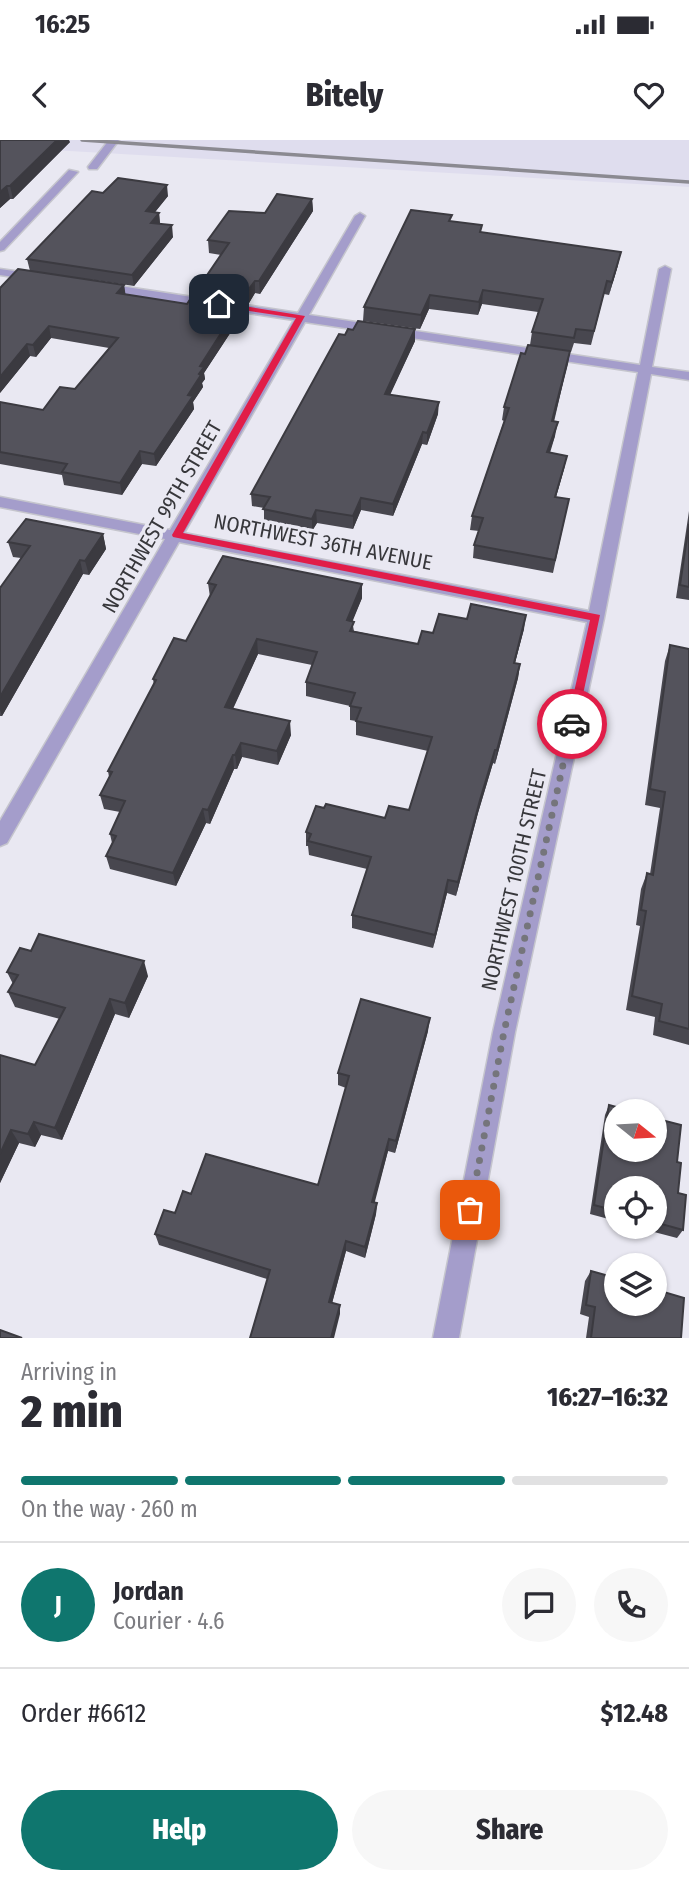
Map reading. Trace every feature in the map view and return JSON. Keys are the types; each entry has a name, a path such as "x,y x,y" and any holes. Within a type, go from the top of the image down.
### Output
{"street":[{"path":"93,167 114,140"},
{"path":"0,248 73,172"},
{"name":"NORTHWEST 99TH STREET","path":"0,838 360,216"},
{"name":"NORTHWEST 100TH STREET","path":"446,1338 504,1032 596,618 665,269"},
{"path":"0,272 55,280"},
{"path":"82,284 689,376"},
{"name":"NORTHWEST 36TH AVENUE","path":"0,502 596,618"}],"shaded area":[{"path":"0,140 689,140 689,187 0,147"}],"building":[{"path":"0,140 57,140 10,186 0,192"},
{"path":"118,178 167,185 146,211 159,213 151,223 172,225 132,275 27,259 92,191 103,193"},
{"path":"277,194 312,199 259,281 255,281 248,290 201,284 229,243 208,240 229,211 265,213"},
{"path":"411,210 452,215 449,221 482,225 480,232 621,252 612,282 607,281 594,331 576,329 574,338 532,332 543,299 483,290 479,302 430,295 421,315 364,307"},
{"path":"18,269 124,285 117,293 187,304 193,295 241,302 200,366 204,367 199,374 201,375 188,395 193,396 154,454 140,451 120,483 62,472 67,464 0,452 0,402 43,410 60,387 75,389 118,338 49,326 33,345 27,344 0,377 0,288"},
{"path":"358,321 415,329 385,394 439,402 427,433 423,432 393,504 361,498 353,516 316,510 312,519 263,509 270,497 251,494 339,334 345,335 348,329 353,330"},
{"path":"528,345 570,351 552,421 558,422 547,452 567,456 555,497 569,499 555,560 474,545 483,518 472,516 509,408 504,407 521,353 525,354"},
{"path":"26,519 103,534 85,561 80,560 0,697 0,588 30,546 8,542"},
{"path":"689,524 689,587 680,585"},
{"path":"223,556 362,584 347,620 354,622 350,631 418,644 422,631 433,633 439,614 467,619 471,604 526,615 514,663 520,664 497,750 480,800 458,882 448,880 435,935 352,915 371,857 308,841 311,834 306,832 316,806 324,808 326,804 385,818 389,806 409,810 432,737 356,721 361,708 350,706 355,693 306,682 317,652 257,639 225,707 290,721 277,751 241,743 208,810 203,809 173,873 106,856 116,836 110,834 125,801 100,795 112,772 108,771 156,680 153,679 174,638 186,641 216,585 208,583"},
{"path":"670,645 689,649 689,1029 659,1021 662,1004 632,996 646,911 641,910 647,873 653,875 665,792 650,789"},
{"path":"39,934 144,961 125,1003 110,999 55,1128 34,1122 28,1134 11,1130 0,1154 0,1055 35,1065 65,1008 8,992 18,975 7,972 20,948 31,951"},
{"path":"361,999 430,1018 396,1141 389,1139 372,1202 377,1203 365,1247 346,1241 329,1302 340,1305 331,1338 250,1338 270,1270 155,1234 164,1210 175,1213 183,1191 191,1194 206,1154 318,1185 349,1076 338,1073"},
{"path":"667,1121 681,1125 677,1162 681,1163 678,1193 686,1195 683,1230 667,1226 667,1176 604,1176 604,1208 594,1205 604,1138 604,1162 667,1162"},
{"path":"591,1271 604,1275 604,1316 667,1316 667,1293 684,1298 681,1338 591,1338 595,1307 586,1305"},
{"path":"0,1330 22,1338 0,1338"}],"railway":[{"path":"82,140 689,182"}],"way so far":[{"path":"470,1210 504,1032 572,724"}],"route":[{"path":"219,304 301,316 177,535 596,618 572,724"}]}
